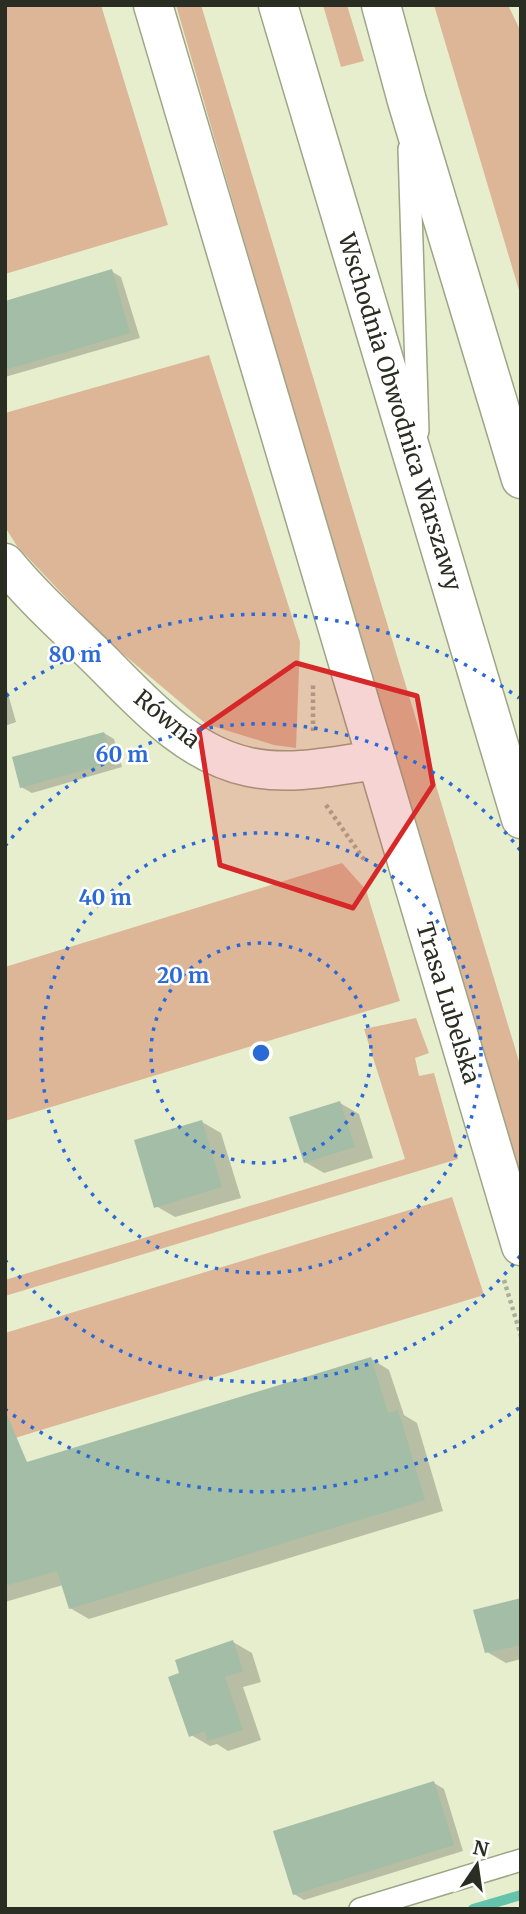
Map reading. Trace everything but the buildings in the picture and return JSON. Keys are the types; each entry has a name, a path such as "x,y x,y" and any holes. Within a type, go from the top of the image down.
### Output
{"main road":[{"name":"Trasa Lubelska","path":"153,5 521,1246"},
{"name":"Wschodnia Obwodnica Warszawy","path":"278,5 521,819"},
{"path":"381,5 407,101 521,479"},
{"name":"Równa","path":"5,563 59,620 167,725 210,753 248,766 278,771 312,770 376,760"}],"lane":[{"path":"407,101 419,480"},
{"path":"360,1909 521,1860"}],"highlighted area":[{"path":"296,663 417,696 433,785 353,908 220,865 199,730"}],"shaded area":[{"path":"5,5 101,5 168,225 5,274"},
{"path":"176,5 201,5 521,1068 521,1179 371,680"},
{"path":"323,5 347,5 364,61 341,67"},
{"path":"434,5 508,5 521,32 521,297"},
{"path":"209,355 300,642 296,748 274,745 206,724 103,637 17,546 5,527 5,413"},
{"path":"342,863 366,890 400,1001 5,1121 5,967"},
{"path":"416,1018 429,1053 415,1058 419,1076 434,1073 458,1159 5,1296 5,1280 405,1159 364,1029"},
{"path":"452,1197 484,1295 5,1441 5,1333"}],"waterway":[{"path":"473,1909 521,1895"}]}
